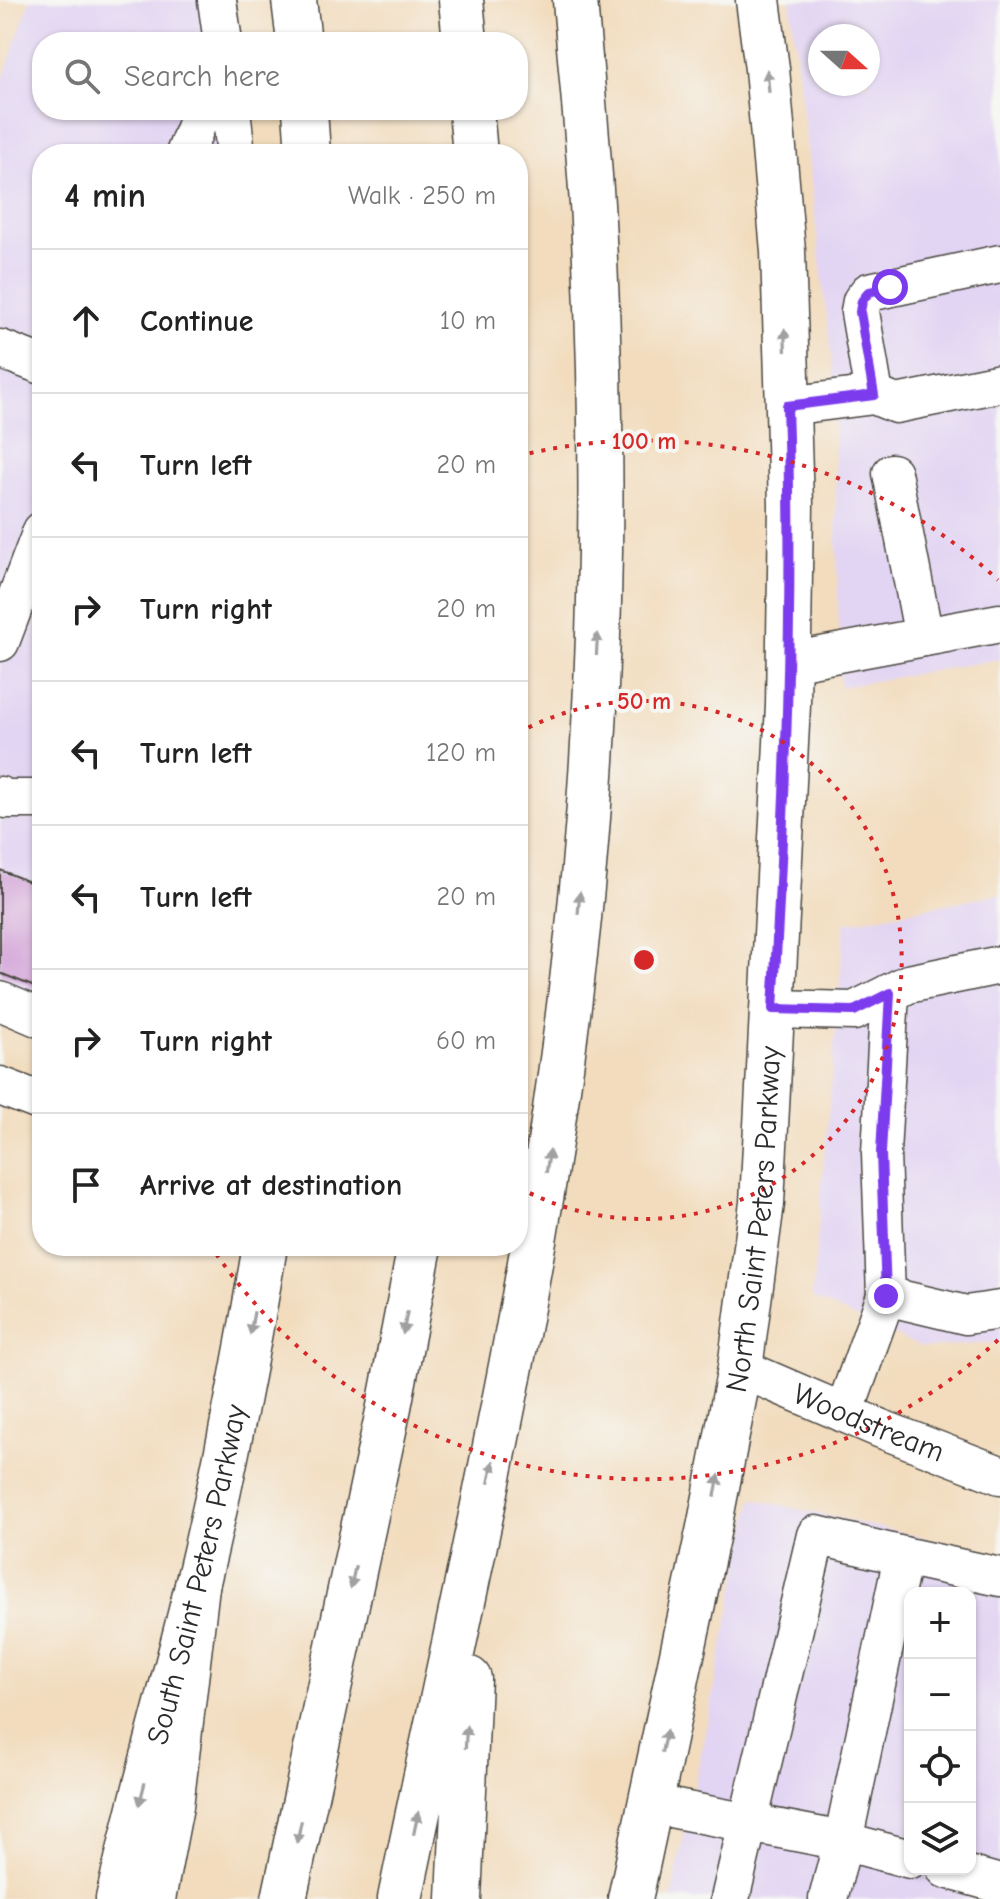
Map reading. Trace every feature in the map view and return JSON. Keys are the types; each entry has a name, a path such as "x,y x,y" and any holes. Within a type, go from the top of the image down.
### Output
{"main road":[{"path":"294,0 298,32"},
{"path":"461,0 464,32"},
{"path":"400,1899 514,1358 548,1167 573,978 590,785 599,597 593,223 575,0"},
{"name":"North Saint Peters Parkway","path":"630,1899 740,1368 762,1203 789,662 791,505 783,251 758,0"},
{"path":"306,120 307,144"},
{"path":"472,120 474,144"},
{"name":"South Saint Peters Parkway","path":"118,1899 141,1797 197,1586 252,1326 263,1256"},
{"path":"284,1899 418,1256"},
{"path":"459,1899 475,1549"},
{"path":"153,1899 171,1806 197,1586"}],"street":[{"path":"217,0 222,32"},
{"path":"189,144 198,120"},
{"path":"232,120 235,144"},
{"path":"874,395 860,312 862,301 869,292 1000,264"},
{"path":"0,349 32,361"},
{"path":"787,406 874,395 896,404 1000,383"},
{"path":"892,473 924,637"},
{"path":"0,642 32,557"},
{"path":"789,662 1000,623"},
{"path":"0,796 6,799 32,799"},
{"path":"773,1009 854,1011 908,984 1000,965"},
{"path":"844,1413 886,1296 881,1153 890,993"},
{"path":"0,1001 32,1015"},
{"path":"0,1086 32,1098"},
{"path":"886,1296 966,1315 1000,1310"},
{"name":"Woodstream","path":"740,1368 1000,1475"},
{"path":"730,1899 816,1535 1000,1577"},
{"path":"828,1899 903,1556"},
{"path":"650,1804 843,1841 904,1857"},
{"path":"968,1875 1000,1884"}],"shaded area":[{"path":"30,0 227,0 230,32 32,32 32,120 240,120 243,144 32,144 32,1002 0,988 0,88"},
{"path":"790,0 1000,0 1000,659 840,687 833,371"},
{"path":"1000,894 1000,1342 923,1348 812,1298 845,923"},
{"path":"753,1499 1000,1555 1000,1899 671,1899"}],"building":[{"path":"0,870 32,883 32,986 0,973"}],"route":[{"path":"886,1296 881,1153 890,993 854,1011 773,1009 788,705 791,505 787,406 874,395 860,312 862,301 869,292 890,287"}]}
